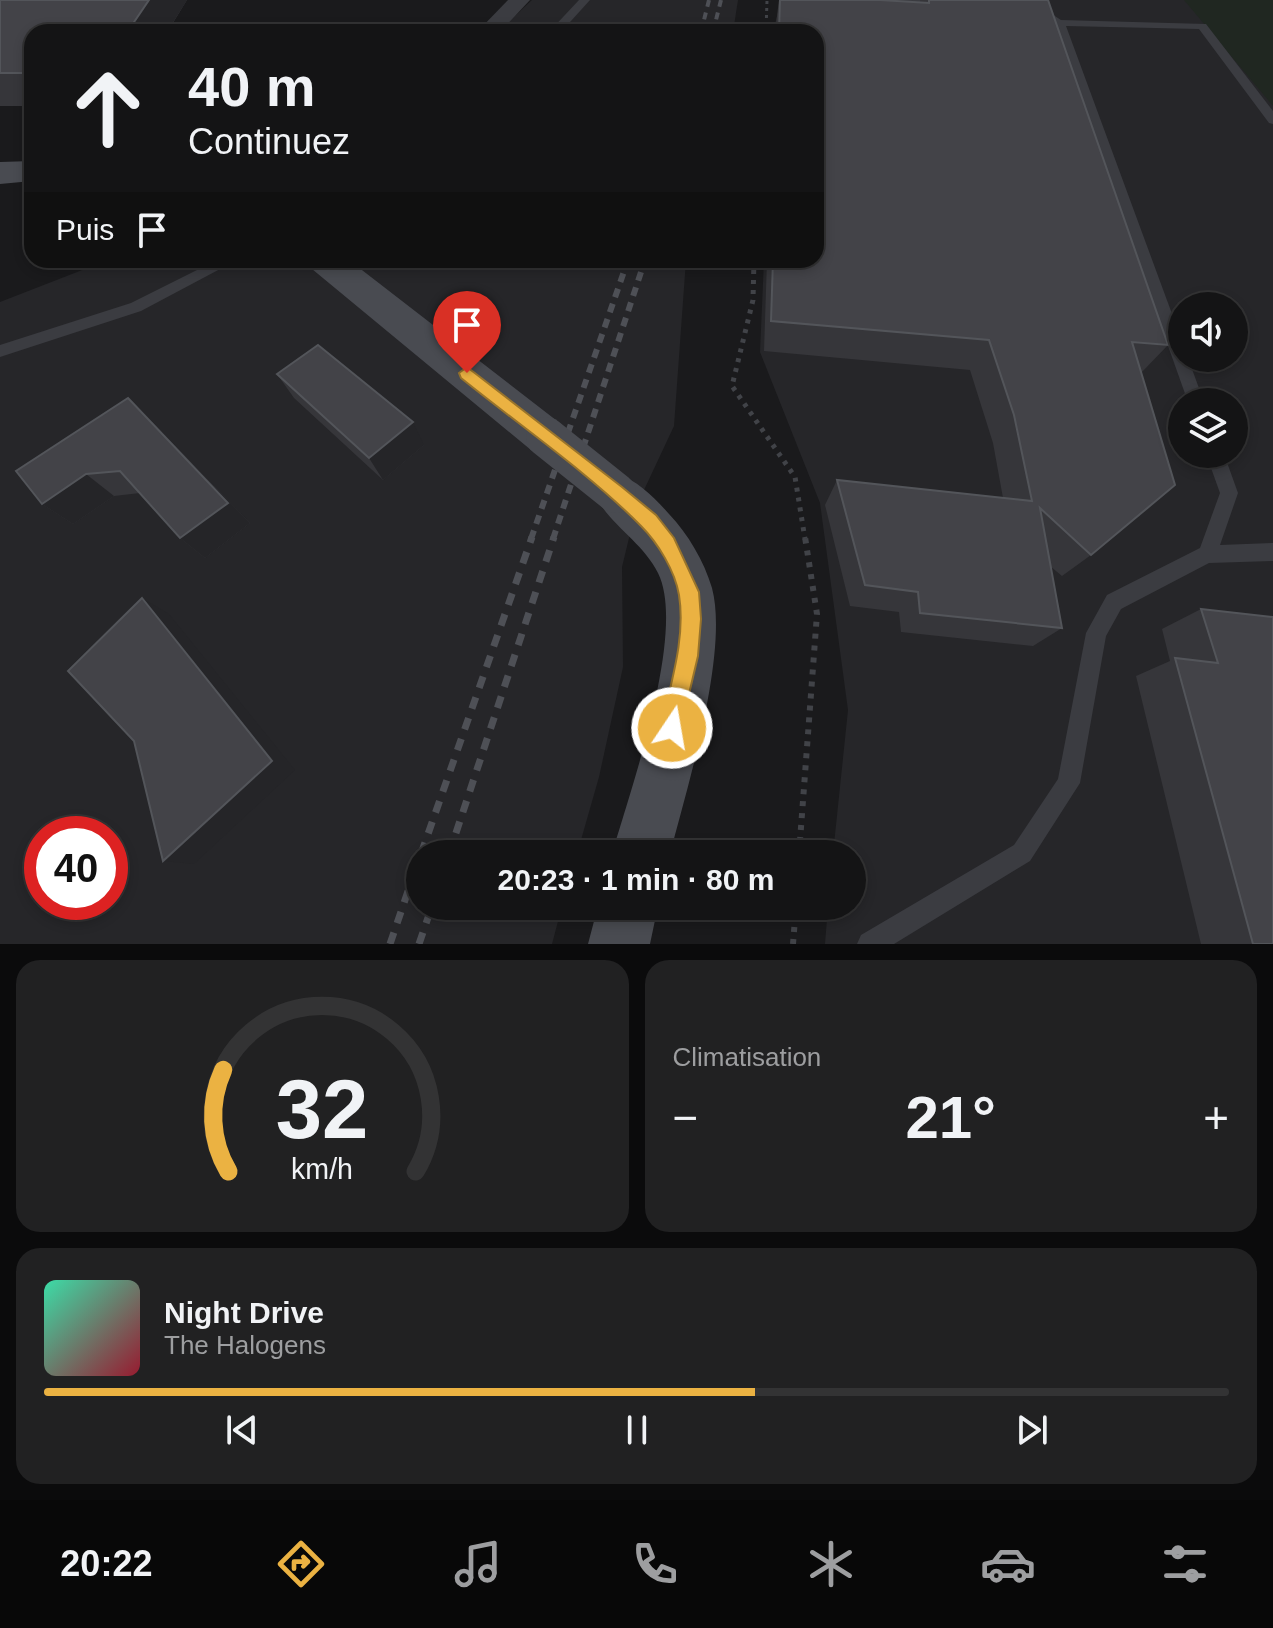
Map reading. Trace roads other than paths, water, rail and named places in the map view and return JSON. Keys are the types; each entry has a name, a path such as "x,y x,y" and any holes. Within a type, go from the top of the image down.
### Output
{"street":[{"path":"496,24 520,0"},
{"path":"0,173 24,172"},
{"path":"335,268 616,493 649,521 667,544 689,592 691,619 687,656 644,840"},
{"path":"619,944 625,920"}],"lane":[{"path":"562,24 585,0"},
{"path":"887,0 962,5"},
{"path":"1022,8 1037,9 1059,23 1202,26 1273,120"},
{"path":"1059,23 1191,388"},
{"path":"0,351 136,307 214,268"},
{"path":"1207,554 1229,493 1220,468"},
{"path":"870,944 1022,853 1069,783 1096,633 1114,602 1207,554 1273,552"}],"railway":[{"path":"703,24 709,0"},
{"path":"715,24 721,0"},
{"path":"531,539 625,268"},
{"path":"553,539 642,268"},
{"path":"426,840 532,537"},
{"path":"454,840 554,537"},
{"path":"390,944 406,897"},
{"path":"419,944 427,920"}]}
